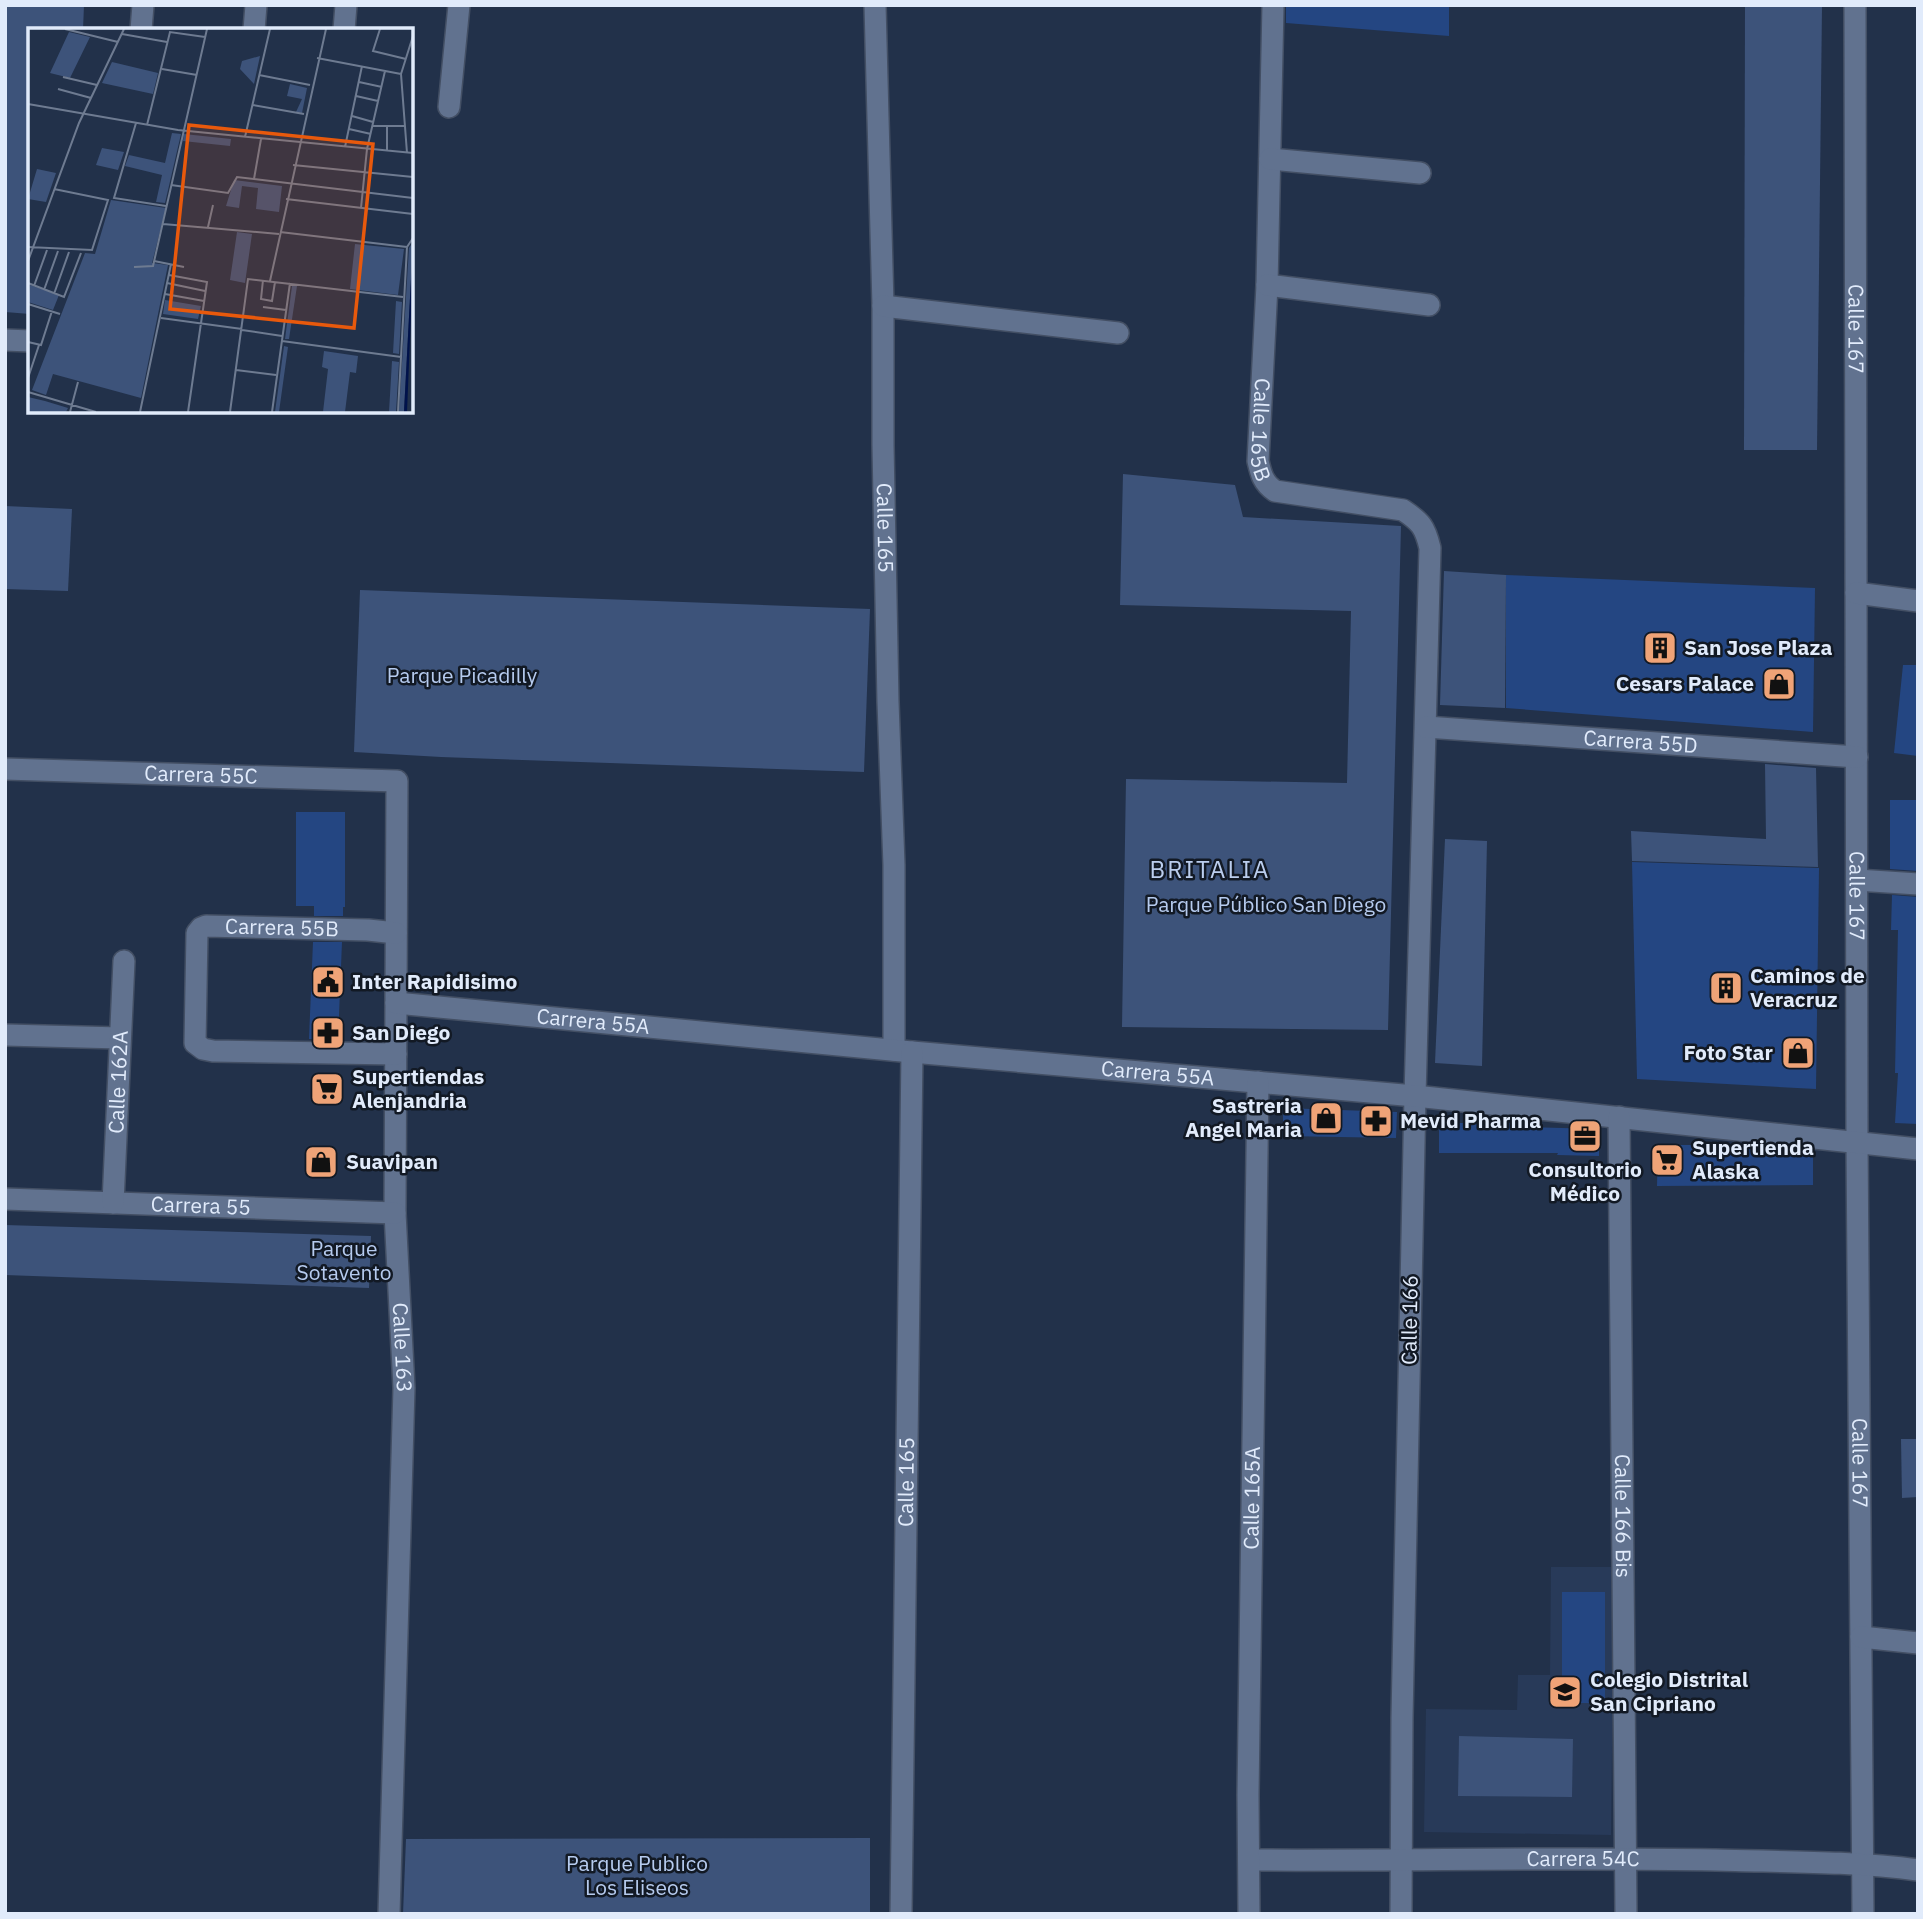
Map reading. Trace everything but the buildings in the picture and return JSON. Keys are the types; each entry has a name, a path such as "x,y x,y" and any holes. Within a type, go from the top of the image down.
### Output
{"street":[{"path":"141,28 143,5"},
{"path":"254,28 256,5"},
{"path":"344,28 346,5"},
{"path":"449,107 459,5"},
{"name":"Calle 165","path":"875,5 883,306 887,689 903,1051 901,1914"},
{"name":"Calle 165B","path":"1273,5 1267,285 1258,461 1267,485 1275,491 1403,510 1418,520 1426,531 1430,548 1426,727"},
{"name":"Calle 167","path":"1855,5 1857,1142 1863,1914"},
{"path":"1270,159 1420,173"},
{"path":"1267,285 1429,305"},
{"path":"883,306 1118,333"},
{"path":"5,340 28,341"},
{"path":"1856,593 1918,601"},
{"name":"Carrera 55D","path":"1426,727 1857,757"},
{"name":"Calle 166","path":"1401,1914 1402,1718 1415,1096 1426,727"},
{"name":"Carrera 55C","path":"5,769 397,781"},
{"name":"Calle 163","path":"389,1914 404,1388 395,1213 397,781"},
{"path":"1857,880 1918,884"},
{"name":"Carrera 55B","path":"396,933 301,928 201,928 197,933 195,1043 203,1049 213,1051 396,1054"},
{"name":"Calle 162A","path":"113,1203 124,961"},
{"name":"Carrera 55A","path":"396,1003 1415,1096 1918,1149"},
{"path":"6,1035 120,1038"},
{"name":"Calle 165A","path":"1249,1914 1248,1795 1258,1082"},
{"name":"Calle 166 Bis","path":"1619,1117 1626,1914"},
{"name":"Carrera 55","path":"5,1199 395,1213"},
{"path":"1861,1637 1918,1643"},
{"name":"Carrera 54C","path":"1249,1860 1626,1858 1863,1864 1918,1870"}],"shaded area":[{"name":"Colegio Distrital San Cipriano","path":"1551,1567 1614,1567 1611,1835 1424,1832 1426,1709 1517,1710 1518,1675 1550,1675"}],"green space":[{"path":"5,5 84,5 83,28 28,28 28,314 5,312"},
{"path":"1745,5 1822,5 1817,450 1744,450"},
{"name":"Parque Público San Diego","path":"1123,474 1235,485 1243,517 1401,526 1388,1030 1122,1027 1126,779 1347,783 1351,611 1120,605"},
{"path":"5,506 72,509 68,591 5,589"},
{"path":"1444,571 1506,575 1505,708 1440,705"},
{"name":"Parque Picadilly","path":"360,590 870,609 864,772 354,752"},
{"path":"1765,764 1816,768 1818,867 1632,861 1631,831 1766,839"},
{"path":"1445,839 1487,841 1482,1066 1435,1063"},
{"name":"Parque Sotavento","path":"5,1225 371,1236 369,1288 5,1275"},
{"path":"1901,1439 1918,1439 1918,1497 1902,1498"},
{"path":"1459,1736 1573,1739 1572,1797 1458,1796"},
{"name":"Parque Publico Los Eliseos","path":"870,1838 870,1914 403,1914 406,1839"}],"place":[{"name":"San Jose Plaza","path":"1660,648"},
{"name":"Cesars Palace","path":"1779,684"},
{"name":"Inter Rapidisimo","path":"328,982"},
{"name":"Caminos de Veracruz","path":"1726,988"},
{"name":"San Diego","path":"328,1033"},
{"name":"Foto Star","path":"1798,1053"},
{"name":"Supertiendas Alenjandria","path":"327,1089"},
{"name":"Sastreria Angel Maria","path":"1326,1118"},
{"name":"Mevid Pharma","path":"1376,1121"},
{"name":"Consultorio Médico","path":"1585,1136"},
{"name":"Supertienda Alaska","path":"1667,1160"},
{"name":"Suavipan","path":"321,1162"},
{"name":"Colegio Distrital San Cipriano","path":"1565,1692"}],"district":[{"name":"BRITALIA","path":"1210,870"}]}
